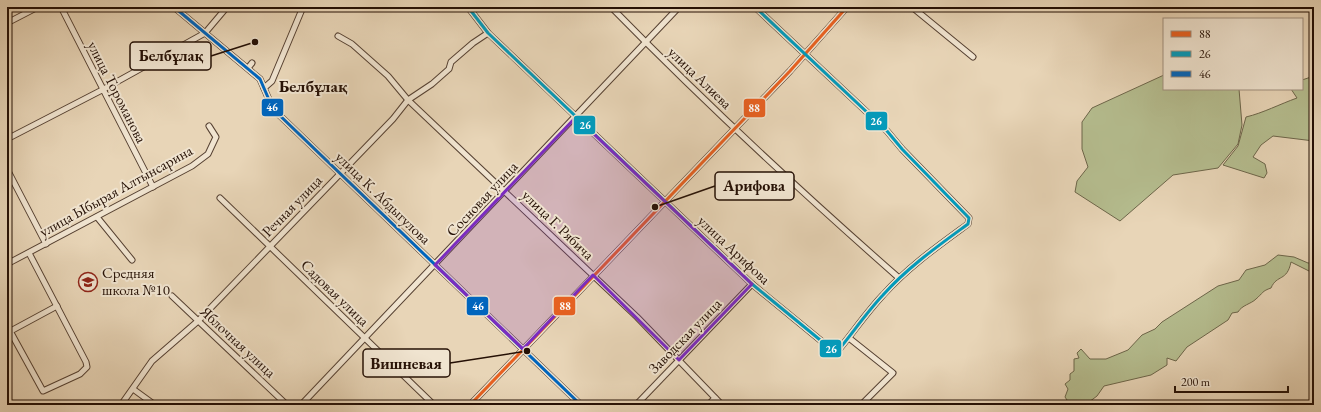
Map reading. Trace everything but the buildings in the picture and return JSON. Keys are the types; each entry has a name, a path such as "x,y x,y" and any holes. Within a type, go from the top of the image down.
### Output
{"street":[{"path":"7,23 38,7"},
{"name":"улица Тороманова","path":"61,7 153,188"},
{"name":"улица К. Абдыгулова","path":"174,7 260,78 272,109 581,405"},
{"path":"7,139 102,90 206,33 227,7"},
{"path":"264,88 272,81 303,7"},
{"name":"улица Арифова","path":"468,7 488,33 752,284 836,353 849,338"},
{"name":"улица Алиева","path":"611,7 646,43 826,214 899,278"},
{"name":"Сосновая улица","path":"301,405 506,191 679,7"},
{"path":"754,7 804,55 887,130 902,149 969,218 968,224 919,260 899,278 877,301 849,338 893,373 861,405"},
{"path":"470,405 663,201 735,128 847,7"},
{"path":"912,7 973,57"},
{"name":"Речная улица","path":"121,405 156,357 198,321 393,119 408,100 432,84 449,69 451,62 473,43 488,33"},
{"name":"улица Г. Рябича","path":"338,36 352,44 388,76 408,100 506,191 679,360 722,405"},
{"path":"248,68 252,63"},
{"name":"улица Ыбырая Алтынсарина","path":"7,264 192,166 208,154 216,137 208,126"},
{"path":"7,169 46,244"},
{"name":"Садовая улица","path":"220,198 434,405"},
{"path":"97,217 132,260"},
{"path":"29,253 57,306 86,362 87,367 80,374 42,391 9,332 57,306"},
{"name":"Заводская улица","path":"636,405 752,284"},
{"name":"Яблочная улица","path":"172,296 287,405"},
{"path":"133,389 155,405"},
{"path":"708,405 715,398"}],"highlighted area":[{"path":"576,117 752,284 679,360 593,275 523,349 435,265"}],"green space":[{"path":"1163,75 1163,90 1239,90 1242,125 1238,144 1218,168 1173,175 1120,221 1075,192 1077,181 1088,167 1082,149 1082,122 1092,108"},
{"path":"1314,76 1314,141 1273,136 1261,145 1253,157 1265,164 1267,173 1264,178 1223,165 1238,146 1246,117 1297,98 1292,90 1303,90 1303,80"},
{"path":"1278,255 1294,257 1308,263 1314,263 1314,270 1309,271 1291,262 1287,273 1276,281 1271,288 1264,291 1254,301 1238,312 1232,313 1228,320 1187,347 1176,361 1167,358 1167,365 1151,375 1104,386 1097,396 1085,405 1069,403 1065,397 1068,389 1065,384 1070,380 1070,374 1074,371 1074,359 1079,358 1077,353 1081,349 1090,359 1106,359 1128,350 1142,335 1155,329 1162,322 1218,286 1239,280 1246,270 1265,265"}],"transit line":[{"name":"46","path":"174,7 260,79 273,109 581,405"},
{"name":"26","path":"468,7 488,33 752,284 836,353 871,309 893,285 924,257 968,224 969,218 902,149 887,131 755,7"},
{"name":"88","path":"470,405 790,71 847,7"}],"place":[{"name":"Белбұлақ","path":"255,42"},
{"name":"Арифова","path":"655,207"},
{"name":"Средняя школа №10","path":"88,282"},
{"name":"Вишневая","path":"527,351"}],"district":[{"name":"Белбұлақ","path":"313,86"}]}
